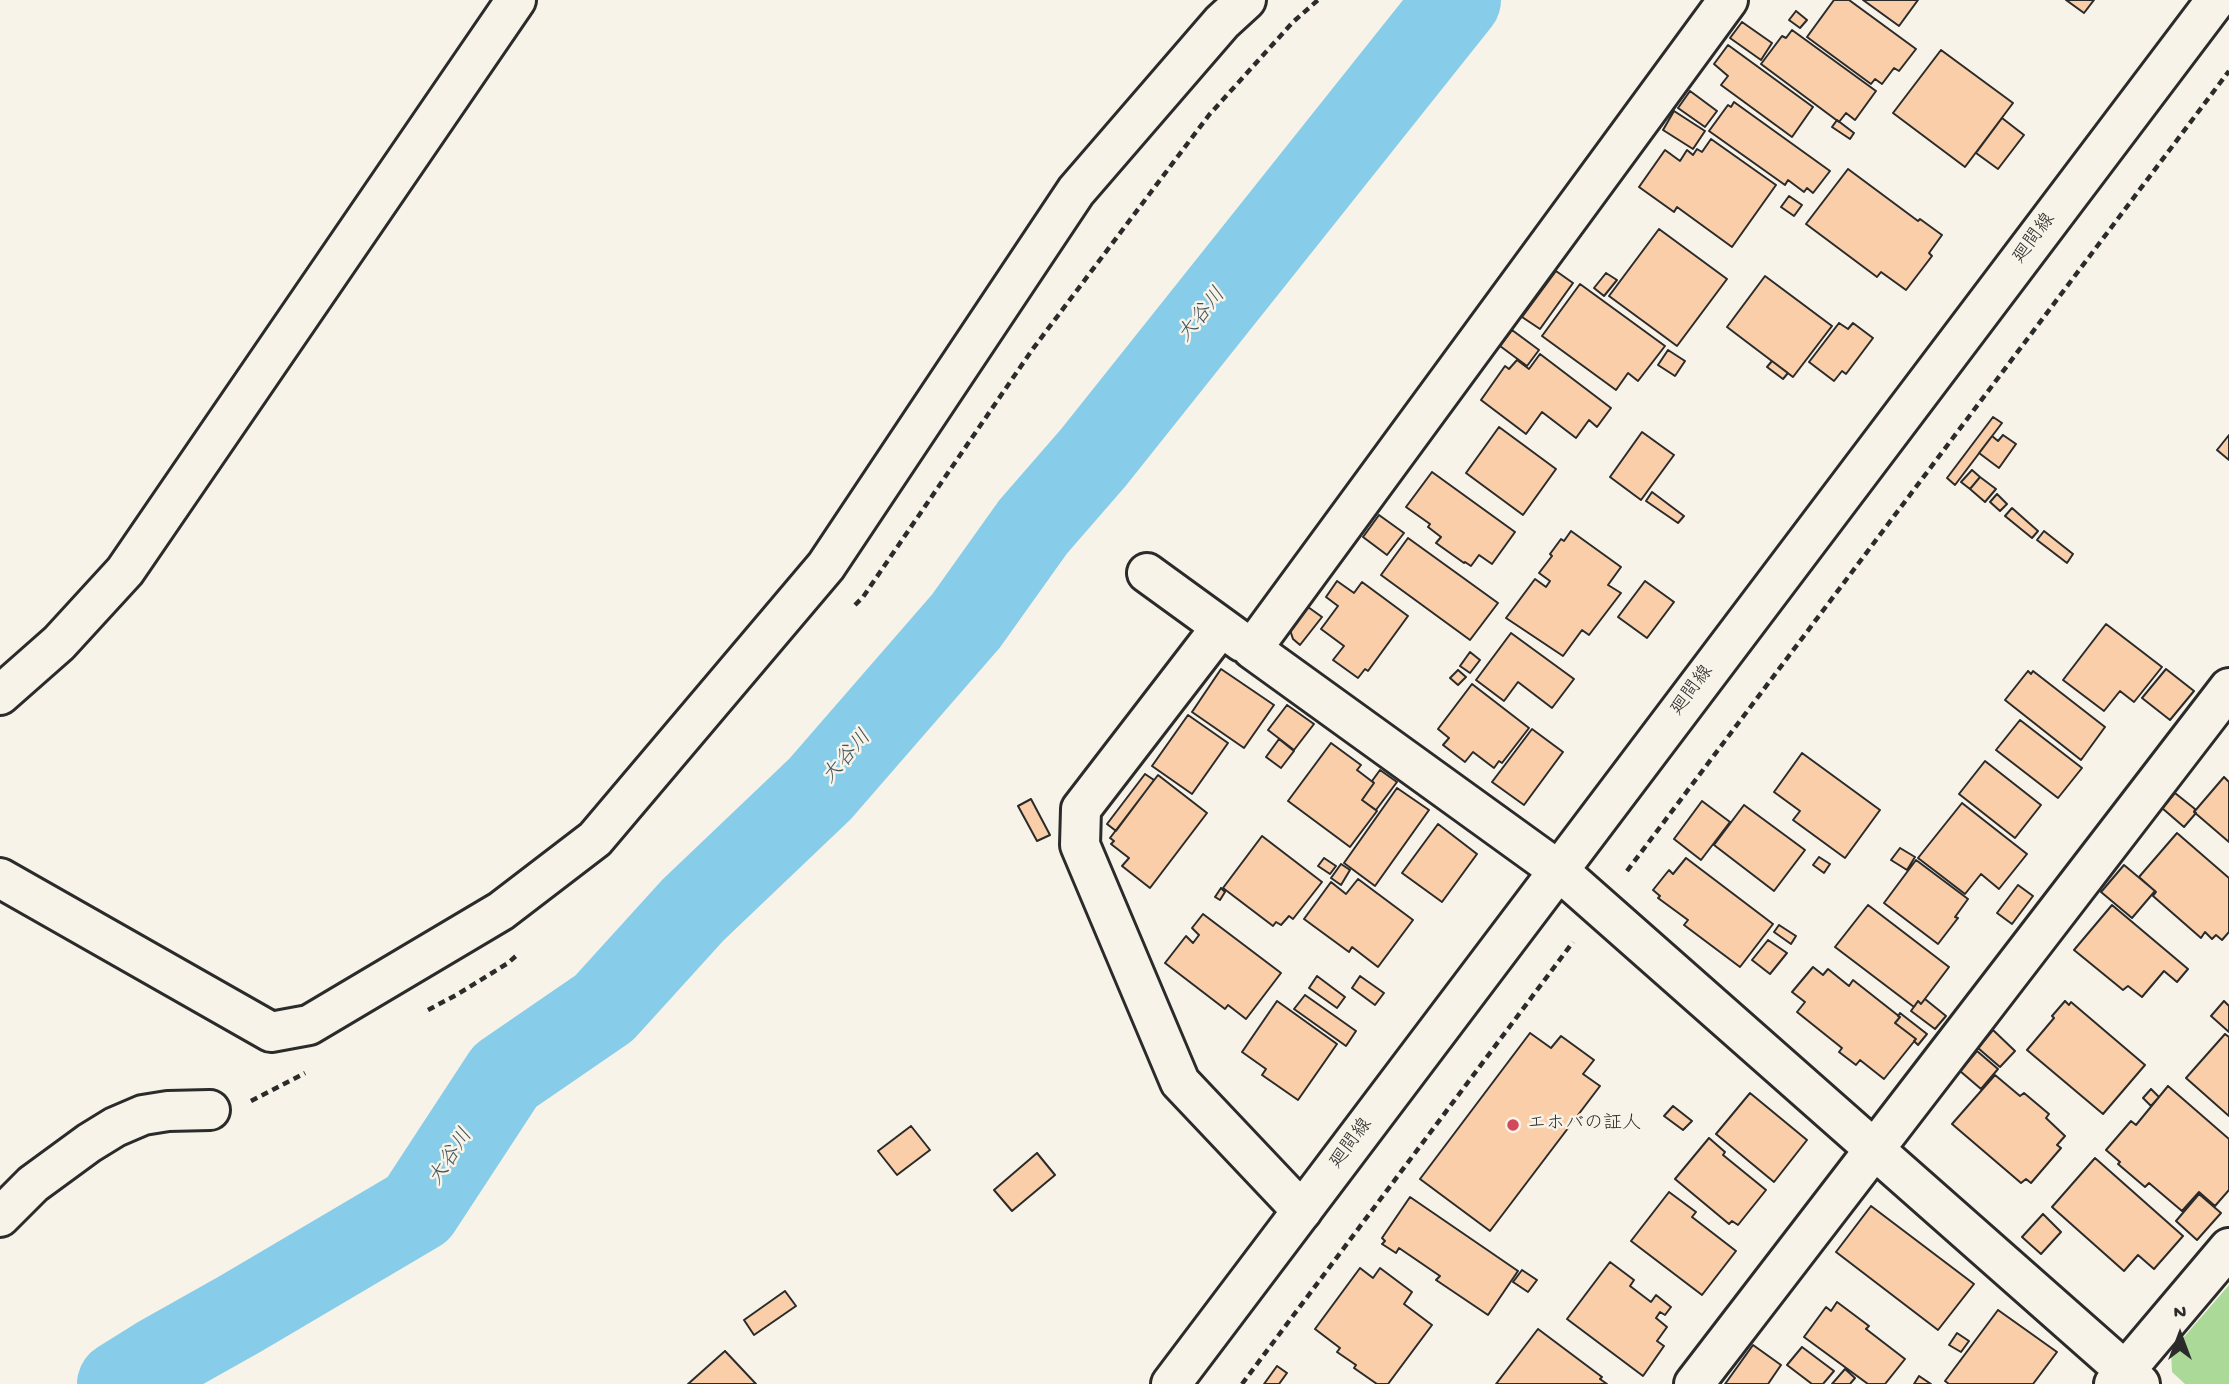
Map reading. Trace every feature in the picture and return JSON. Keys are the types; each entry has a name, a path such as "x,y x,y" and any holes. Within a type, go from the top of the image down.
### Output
{"street":[{"path":"0,695 59,643 125,571 516,0"},
{"path":"0,878 271,1032 309,1024 501,911 595,839 826,566 1076,191 1222,22 1246,0"},
{"path":"1252,649 1728,0"},
{"name":"廻間線","path":"1171,1384 2216,0"},
{"path":"1147,573 1558,870 1873,1149 2126,1379 2229,1248"},
{"path":"1221,627 1081,808 1080,845 1180,1083 1301,1211"},
{"path":"1694,1384 2229,688"},
{"path":"0,1217 33,1184 115,1127 143,1115 168,1111 210,1110"}],"path":[{"path":"1242,1384 2229,71"}],"green space":[{"path":"2229,1285 2229,1384 2185,1384 2172,1372 2171,1352"}],"building":[{"path":"1834,0 1849,0 1916,49 1899,71 1894,68 1882,84 1875,79 1871,84 1807,37"},
{"path":"1863,0 1918,0 1899,26"},
{"path":"2066,0 2094,0 2084,13"},
{"path":"1796,11 1807,20 1800,28 1789,20"},
{"path":"1742,22 1772,43 1761,60 1730,38"},
{"path":"1792,30 1876,91 1855,120 1846,113 1839,122 1761,64 1782,36 1786,38"},
{"path":"1728,45 1813,107 1792,137 1721,85 1728,76 1714,64"},
{"path":"1941,50 2013,103 1965,167 1893,113"},
{"path":"1690,91 1717,111 1705,127 1678,108"},
{"path":"1734,102 1830,171 1813,193 1807,188 1804,192 1788,180 1785,185 1709,131 1728,105 1731,107"},
{"path":"1674,111 1705,131 1693,149 1663,130"},
{"path":"2002,118 2024,135 1998,169 1976,153"},
{"path":"1837,120 1854,133 1850,139 1832,127"},
{"path":"1711,139 1776,185 1732,247 1677,207 1674,212 1639,187 1665,150 1680,161 1687,150 1693,155 1697,149 1702,152"},
{"path":"1848,169 1918,221 1920,219 1942,235 1929,253 1932,256 1906,290 1881,272 1877,277 1806,224"},
{"path":"1789,196 1802,205 1794,216 1781,207"},
{"path":"1659,229 1727,279 1677,346 1609,296"},
{"path":"1556,271 1573,283 1540,329 1522,317"},
{"path":"1606,273 1617,280 1604,296 1594,288"},
{"path":"1765,276 1832,326 1793,377 1727,327"},
{"path":"1580,284 1665,346 1638,381 1628,373 1616,390 1542,336"},
{"path":"1839,323 1848,329 1853,323 1873,338 1846,374 1842,371 1834,381 1809,362"},
{"path":"1512,330 1539,350 1527,366 1500,346"},
{"path":"1668,350 1685,361 1675,376 1658,365"},
{"path":"1540,354 1611,408 1597,427 1589,420 1576,438 1542,412 1526,434 1481,400 1505,366 1509,369 1517,360 1529,369"},
{"path":"1772,361 1788,373 1783,379 1767,367"},
{"path":"1993,417 2002,423 1955,485 1947,478"},
{"path":"1499,427 1556,469 1523,515 1466,473"},
{"path":"1642,432 1674,455 1641,500 1610,477"},
{"path":"2003,435 2016,444 1999,468 1979,453 1992,436 1998,441"},
{"path":"2229,435 2229,460 2217,450"},
{"path":"1972,470 1980,477 1970,489 1961,482"},
{"path":"1432,472 1515,532 1492,564 1479,555 1471,566 1464,563 1436,543 1441,537 1428,527 1430,524 1406,507"},
{"path":"1980,477 1996,489 1985,502 1970,489"},
{"path":"1652,492 1684,516 1678,523 1646,501"},
{"path":"1997,494 2007,504 2000,511 1990,502"},
{"path":"2012,508 2038,531 2032,538 2005,516"},
{"path":"1379,515 1404,533 1387,555 1363,537"},
{"path":"1571,531 1621,567 1608,585 1621,593 1589,635 1582,630 1563,656 1506,618 1535,579 1546,587 1550,581 1539,573 1561,539 1564,541"},
{"path":"2044,531 2073,554 2067,563 2037,540"},
{"path":"1408,538 1498,603 1470,640 1381,575"},
{"path":"1337,581 1354,593 1362,582 1408,616 1368,671 1365,669 1358,678 1333,660 1344,646 1321,629 1338,606 1326,597"},
{"path":"1645,581 1674,602 1647,638 1618,617"},
{"path":"1308,607 1322,617 1300,645 1293,639 1290,630"},
{"path":"2106,624 2162,667 2134,702 2120,691 2104,711 2063,680"},
{"path":"1511,633 1574,679 1552,708 1518,682 1504,701 1476,680"},
{"path":"1470,652 1480,660 1470,673 1460,666"},
{"path":"1221,669 1274,705 1244,748 1192,712"},
{"path":"2166,669 2194,691 2170,720 2142,698"},
{"path":"1458,670 1466,677 1458,685 1450,678"},
{"path":"2028,671 2031,674 2033,671 2105,727 2081,760 2005,700"},
{"path":"1472,684 1529,728 1502,763 1499,761 1494,768 1473,752 1465,762 1443,745 1449,738 1438,729"},
{"path":"1287,705 1314,724 1294,750 1268,730"},
{"path":"1188,715 1228,743 1192,794 1152,766"},
{"path":"2020,720 2082,768 2058,798 1996,750"},
{"path":"1532,729 1563,752 1524,805 1492,782"},
{"path":"1279,739 1294,751 1281,768 1266,757"},
{"path":"1331,743 1361,765 1357,770 1374,783 1362,800 1377,811 1350,847 1288,801"},
{"path":"1802,753 1880,810 1845,858 1793,820 1800,811 1774,792"},
{"path":"1985,761 2041,805 2015,838 1959,794"},
{"path":"1380,770 1397,782 1376,810 1362,800"},
{"path":"1145,774 1154,780 1116,831 1107,824"},
{"path":"1158,775 1207,813 1150,888 1122,866 1129,858 1111,844 1114,841 1110,838"},
{"path":"2224,777 2229,782 2229,842 2194,812"},
{"path":"1397,788 1429,810 1375,886 1344,863"},
{"path":"2175,793 2195,809 2196,813 2184,827 2162,808"},
{"path":"1031,799 1050,835 1037,841 1018,806"},
{"path":"1702,801 1730,822 1701,860 1674,839"},
{"path":"1962,803 2027,854 1999,889 1981,874 1965,894 1918,858"},
{"path":"1744,805 1805,850 1774,891 1714,845"},
{"path":"1438,824 1477,854 1442,902 1402,873"},
{"path":"2177,833 2229,878 2229,932 2222,940 2216,935 2212,939 2205,932 2201,938 2153,896 2156,892 2139,877"},
{"path":"1262,836 1322,882 1293,919 1289,916 1281,925 1276,922 1273,926 1223,888"},
{"path":"1900,848 1915,857 1907,870 1891,860"},
{"path":"1819,857 1830,864 1824,873 1813,865"},
{"path":"1324,858 1336,866 1330,874 1318,866"},
{"path":"1686,858 1773,924 1740,967 1684,925 1688,920 1658,898 1660,896 1653,890 1669,870 1673,874"},
{"path":"1916,860 1968,899 1955,917 1958,918 1938,944 1884,903"},
{"path":"1341,864 1350,870 1341,885 1331,878"},
{"path":"2124,865 2155,891 2132,918 2101,892"},
{"path":"1358,879 1413,920 1378,967 1352,947 1349,952 1304,919 1331,882 1346,894"},
{"path":"2018,885 2033,896 2012,924 1997,913"},
{"path":"1221,888 1225,892 1220,900 1215,897"},
{"path":"1868,905 1949,967 1921,1004 1918,1001 1914,1007 1835,947"},
{"path":"2112,905 2188,969 2177,982 2164,971 2142,997 2128,986 2123,990 2074,950"},
{"path":"1203,914 1281,973 1246,1019 1228,1005 1225,1009 1165,963 1186,936 1193,943 1199,935 1192,928"},
{"path":"1779,925 1796,936 1791,944 1774,932"},
{"path":"1768,940 1787,953 1770,974 1752,960"},
{"path":"1813,967 1823,975 1828,969 1849,986 1853,980 1900,1017 1895,1023 1916,1039 1884,1079 1860,1060 1856,1065 1839,1052 1842,1048 1797,1012 1805,1002 1792,992"},
{"path":"1317,976 1345,997 1337,1008 1309,988"},
{"path":"1360,976 1384,993 1375,1005 1352,988"},
{"path":"1305,995 1356,1031 1346,1046 1294,1009"},
{"path":"1925,999 1946,1016 1935,1029 1911,1011 1918,1001 1921,1004"},
{"path":"1277,1001 1337,1044 1298,1100 1262,1075 1266,1069 1242,1052"},
{"path":"2065,1001 2069,1005 2071,1002 2145,1065 2103,1114 2027,1050"},
{"path":"2224,1001 2229,1006 2229,1032 2211,1016"},
{"path":"1900,1013 1927,1034 1918,1045 1914,1041 1916,1039 1895,1023"},
{"path":"1993,1030 2015,1051 2000,1067 1978,1048"},
{"path":"1530,1033 1551,1048 1561,1036 1594,1060 1583,1074 1600,1086 1490,1231 1420,1179"},
{"path":"2225,1034 2229,1037 2229,1116 2186,1078"},
{"path":"1977,1051 1998,1069 1981,1089 1960,1071"},
{"path":"1995,1075 2020,1096 2024,1093 2049,1114 2046,1118 2065,1136 2057,1145 2061,1148 2031,1183 2026,1179 2021,1183 1952,1124"},
{"path":"2168,1086 2229,1139 2229,1190 2215,1206 2199,1192 2182,1211 2149,1183 2145,1187 2106,1150 2131,1121 2136,1125"},
{"path":"2151,1089 2159,1097 2151,1106 2143,1098"},
{"path":"1750,1093 1807,1140 1774,1182 1716,1134"},
{"path":"1673,1106 1692,1121 1683,1130 1664,1116"},
{"path":"911,1126 930,1150 897,1175 878,1151"},
{"path":"1709,1138 1725,1152 1723,1155 1766,1190 1738,1225 1732,1221 1729,1224 1675,1179"},
{"path":"1037,1153 1055,1175 1012,1211 994,1190"},
{"path":"2095,1158 2183,1236 2154,1269 2138,1255 2124,1271 2052,1207"},
{"path":"1669,1192 1696,1212 1692,1217 1736,1251 1702,1295 1631,1241"},
{"path":"2199,1194 2221,1213 2197,1240 2176,1221"},
{"path":"1410,1197 1518,1271 1488,1315 1436,1280 1440,1276 1399,1248 1396,1253 1382,1244 1385,1241 1382,1238"},
{"path":"1871,1206 1974,1284 1938,1330 1836,1252"},
{"path":"2043,1214 2061,1232 2041,1254 2022,1237"},
{"path":"1610,1262 1634,1280 1630,1286 1651,1302 1656,1295 1671,1307 1665,1315 1660,1312 1656,1318 1667,1327 1657,1341 1664,1346 1643,1376 1567,1319"},
{"path":"1360,1268 1373,1278 1380,1268 1412,1292 1404,1304 1432,1325 1388,1384 1377,1384 1354,1368 1356,1365 1337,1352 1340,1348 1315,1329"},
{"path":"1522,1270 1537,1280 1528,1292 1513,1282"},
{"path":"785,1291 796,1306 754,1335 744,1320"},
{"path":"1837,1302 1869,1326 1866,1329 1905,1359 1885,1384 1868,1384 1804,1337 1826,1307 1831,1311"},
{"path":"1998,1310 2057,1352 2033,1384 1949,1384 1945,1381"},
{"path":"1538,1329 1602,1377 1600,1379 1607,1384 1496,1384"},
{"path":"1957,1333 1969,1341 1961,1352 1949,1345"},
{"path":"1753,1345 1781,1365 1768,1384 1725,1384"},
{"path":"1802,1347 1834,1371 1823,1384 1812,1384 1787,1365"},
{"path":"725,1351 756,1384 688,1384"},
{"path":"1277,1366 1287,1373 1279,1384 1264,1384"},
{"path":"1845,1369 1855,1378 1850,1384 1832,1384"},
{"path":"1919,1376 1931,1384 1914,1384"}],"waterway":[{"name":"大谷川","path":"120,1384 418,1209 505,1076 604,1008 693,910 820,789 966,621 1033,527 1093,458 1458,0"}],"place":[{"name":"エホバの証人","path":"1513,1125"}]}
